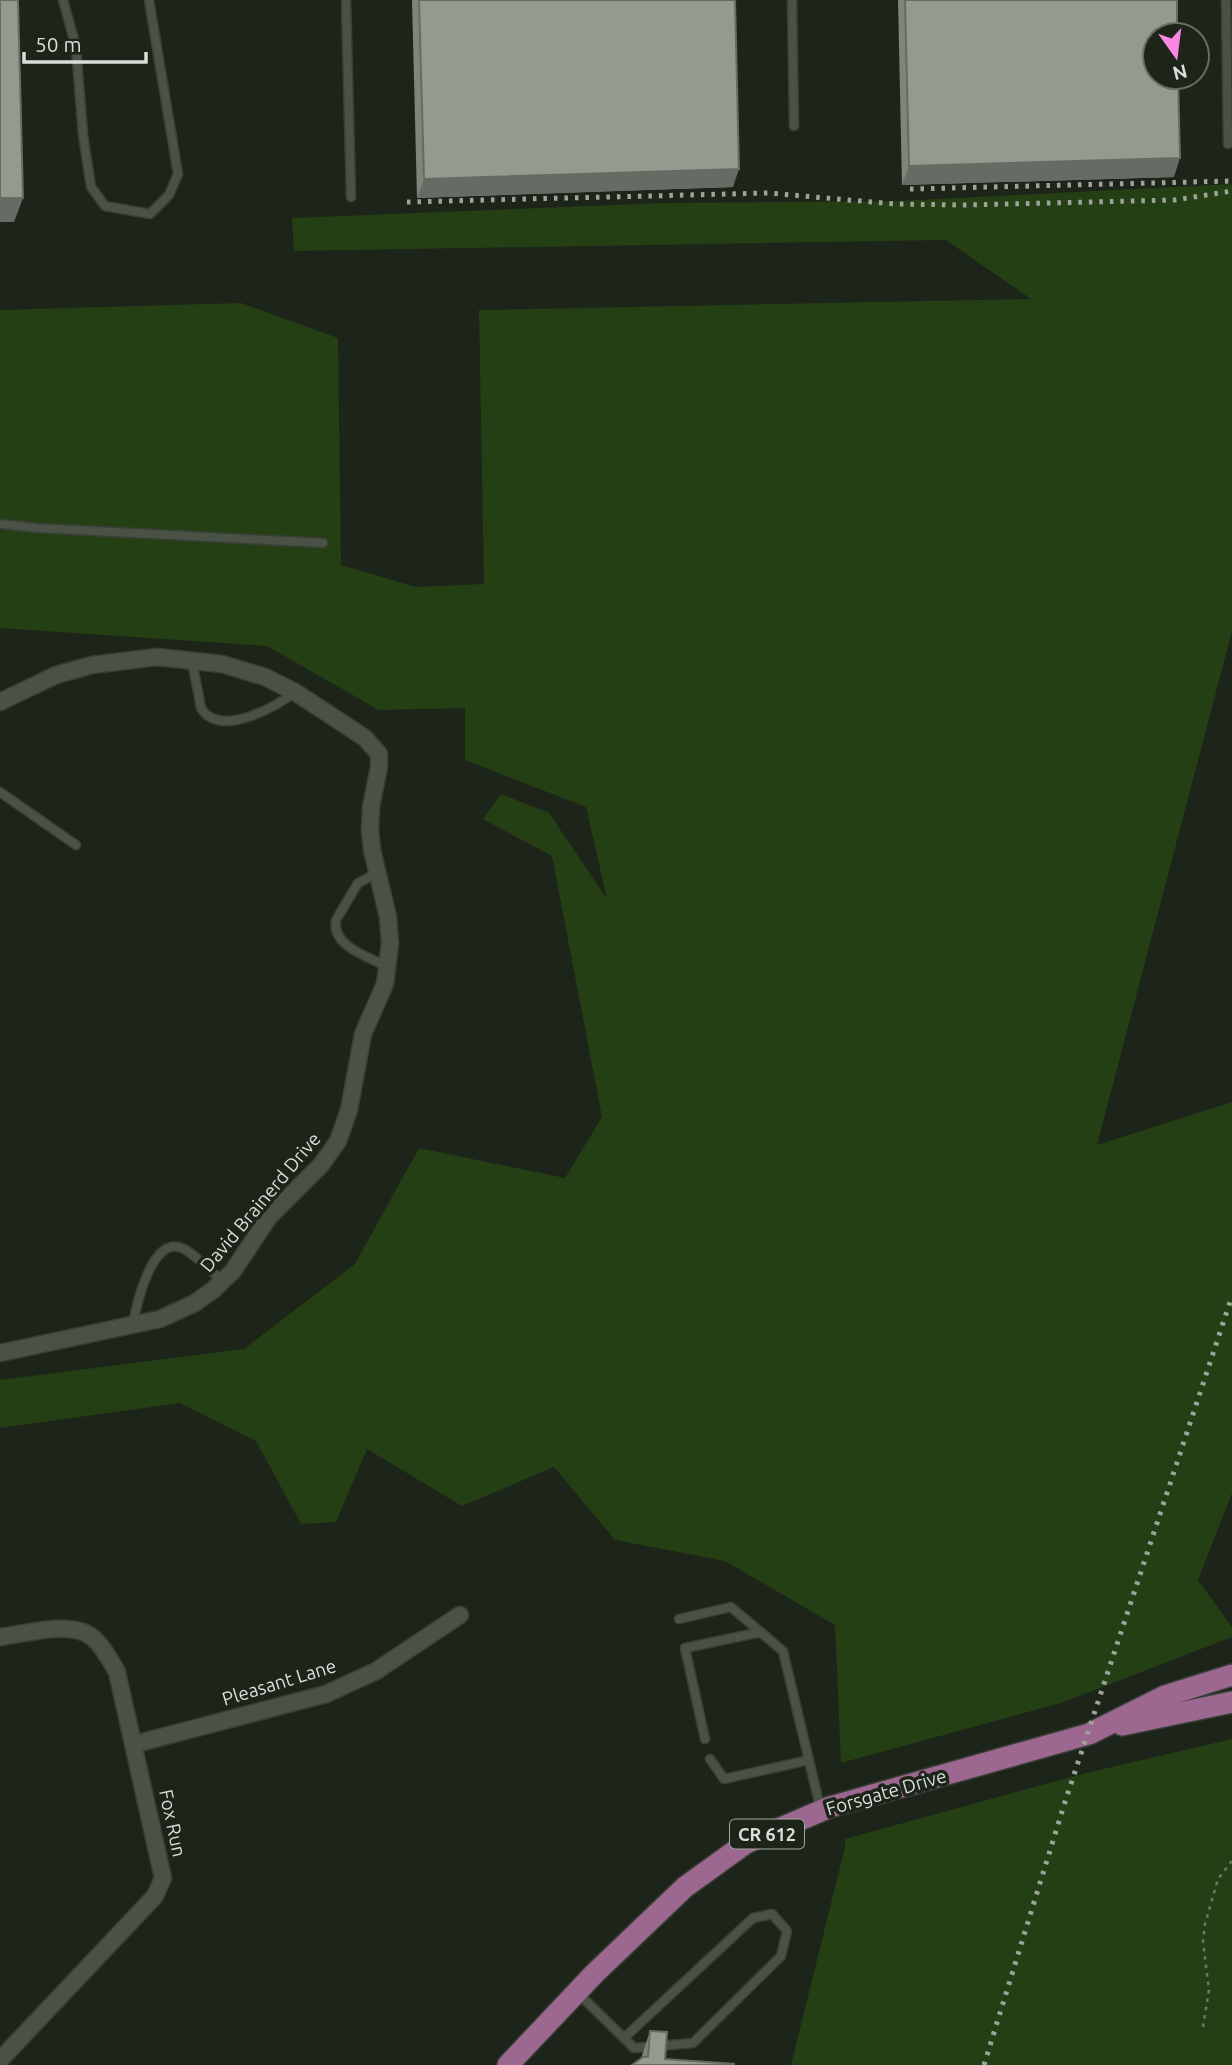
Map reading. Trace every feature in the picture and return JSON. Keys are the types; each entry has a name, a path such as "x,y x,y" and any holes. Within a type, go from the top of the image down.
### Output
{"main road":[{"name":"Forsgate Drive","path":"1100,1730 1165,1696 1232,1675"},
{"name":"Forsgate Drive","path":"508,2065 577,1992 685,1887 746,1843 821,1811 1100,1730 1232,1702"}],"street":[{"name":"David Brainerd Drive","path":"0,702 56,675 92,665 157,657 222,664 265,677 295,692 365,738 379,754 370,829 388,917 390,943 381,996 363,1034 349,1110 338,1141 321,1165 269,1217 240,1261 222,1281 204,1297 178,1312 133,1326 0,1353"},
{"name":"Pleasant Lane","path":"135,1744 326,1694 376,1671 460,1615"},
{"name":"Fox Run","path":"0,1637 67,1627 90,1634 104,1650 117,1672 163,1878 155,1896 0,2060"}],"lane":[{"path":"63,0 75,47 91,187 105,206 150,214 169,195 178,174 149,0"},
{"path":"346,0 351,197"},
{"path":"792,0 794,126"},
{"path":"1226,0 1228,144"},
{"path":"0,524 323,543"},
{"path":"192,659 201,708 205,715 218,721 228,721 269,709 295,692"},
{"path":"0,792 76,845"},
{"path":"377,873 358,883 334,926 337,936 345,944 388,967"},
{"path":"133,1326 138,1295 156,1257 165,1250 178,1247 184,1249 222,1281"},
{"path":"679,1619 731,1607 783,1651 821,1811"},
{"path":"705,1739 685,1648 761,1632"},
{"path":"710,1759 724,1779 809,1760"},
{"path":"577,1992 634,2048 693,2043 780,1956 788,1931 772,1914 753,1918 624,2038"}],"path":[{"path":"1203,2027 1209,1990 1203,1941 1205,1924 1218,1879 1232,1861"}],"green space":[{"path":"1232,184 1232,631 1097,1145 1232,1102 1232,1493 1198,1580 1232,1627 1232,1637 1061,1703 841,1763 835,1625 725,1561 615,1540 554,1467 462,1506 367,1449 336,1522 301,1524 256,1441 180,1403 0,1428 0,1380 244,1349 355,1264 419,1148 565,1178 602,1117 552,856 483,819 501,794 549,813 607,899 586,807 465,760 465,708 379,710 267,646 0,628 0,310 241,303 338,338 341,565 416,587 484,584 479,310 1031,299 946,240 294,251 292,218 664,203 898,201"},
{"path":"1232,1739 1232,2065 791,2065 845,1839 1082,1774"}],"building":[{"path":"0,0 18,0 23,198 0,198"},
{"path":"419,0 735,0 739,169 424,179"},
{"path":"905,0 1177,0 1177,21 1141,21 1141,91 1178,91 1180,158 909,166"},
{"path":"650,2031 667,2032 665,2059 734,2065 632,2065 643,2057 648,2057"}],"railway":[{"path":"910,189 1232,181"},
{"path":"407,202 768,193 895,204 963,205 1175,200 1232,191"},
{"path":"984,2065 1064,1805 1232,1296"}]}
